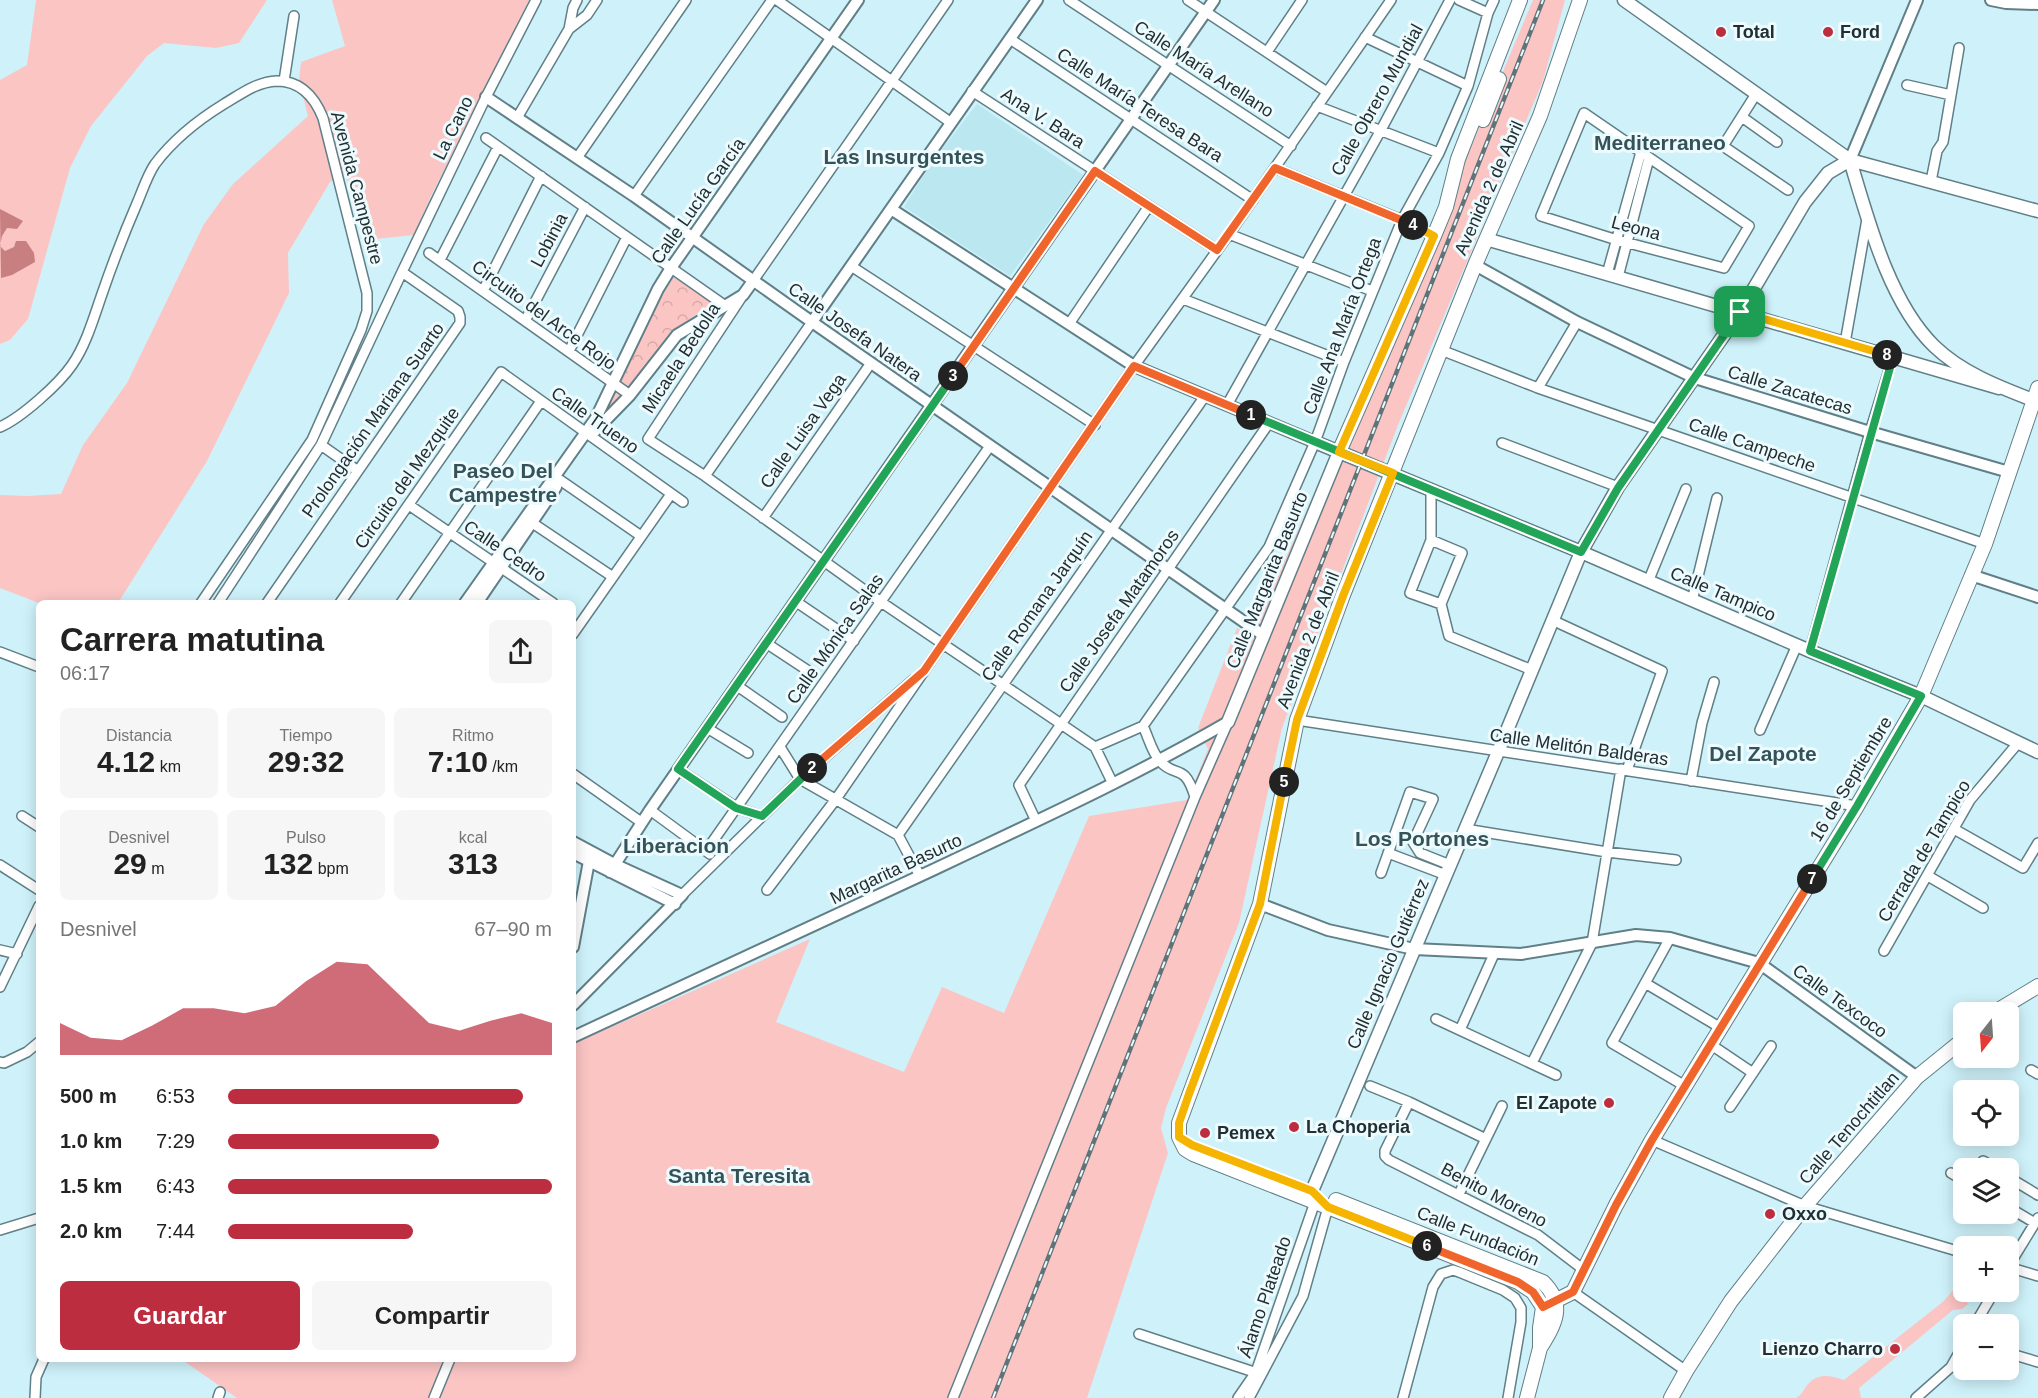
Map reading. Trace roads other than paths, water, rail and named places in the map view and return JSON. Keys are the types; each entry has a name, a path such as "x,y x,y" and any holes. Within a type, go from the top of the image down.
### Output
{"main road":[{"path":"1446,207 1458,159 1520,0"},
{"path":"1339,452 1434,236 1528,0"},
{"name":"Avenida 2 de Abril","path":"1179,1137 1179,1123 1189,1094 1260,904 1297,720 1343,596 1441,350 1486,239 1540,116 1580,0"},
{"path":"1624,0 1850,160 2038,211"},
{"path":"2033,0 2038,2"},
{"path":"1850,160 1867,216 1898,295 1914,323 1935,347 1999,388"},
{"name":"Calle Ignacio Gutiérrez","path":"1320,1201 1414,948 1581,552 1618,488 1740,312 1805,202 1828,173 1850,160"},
{"path":"1486,239 1999,388 2037,397"},
{"name":"16 de Septiembre","path":"1573,1292 1652,1140 1857,806 1921,696 1986,544 2009,472 2037,397"},
{"name":"Calle Tampico","path":"1315,442 1921,696 2038,752"},
{"name":"Calle Margarita Basurto","path":"1228,722 1339,452"},
{"path":"2014,1002 2034,992"},
{"name":"Calle Tenochtitlan","path":"1671,1398 1731,1301 1805,1206 1917,1077 1953,1048"},
{"name":"Calle Fundación","path":"1179,1137 1185,1149 1193,1154 1320,1201 1381,1217 1543,1282 1552,1291 1557,1301"},
{"name":"Calle Fundación","path":"1179,1137 1192,1145 1320,1201 1518,1282 1533,1292 1543,1307"},
{"path":"1527,1398 1540,1348 1543,1307 1573,1292"},
{"path":"1540,1348 1551,1331 1557,1301"}],"street":[{"name":"La Cano","path":"221,600 321,445 486,98 536,0"},
{"path":"517,118 569,29 577,0"},
{"path":"569,29 587,15 597,0"},
{"path":"577,158 686,0"},
{"path":"634,196 772,0"},
{"path":"777,0 950,122"},
{"name":"Calle Lucía García","path":"587,435 658,289 671,268 858,0"},
{"path":"479,600 497,565 587,435 630,395 678,335 743,295 948,0"},
{"path":"1037,0 705,476 822,561 1095,747 1113,784"},
{"name":"Calle María Arellano","path":"1069,0 1291,146"},
{"path":"1188,0 1327,92"},
{"path":"612,868 641,822 822,561 1214,0"},
{"path":"1267,52 1302,0"},
{"path":"767,890 836,799 1134,366 1291,146 1391,0"},
{"name":"Calle Obrero Mundial","path":"1227,405 1381,130 1450,0"},
{"path":"1459,0 1488,13"},
{"name":"Calle Ana María Ortega","path":"1143,726 1269,547 1315,442 1344,362 1402,220 1439,153 1468,86 1488,13 1494,0"},
{"path":"1850,160 1917,0"},
{"path":"1991,0 2006,3 2038,2"},
{"path":"0,427 51,388 73,364 92,324 119,245 154,165 179,138 216,109 252,87 266,82 284,81 294,16"},
{"path":"1365,37 1468,86"},
{"name":"Calle María Teresa Bara","path":"1010,39 1252,200"},
{"path":"1931,181 1937,151 1943,142 1959,48"},
{"name":"Avenida Campestre","path":"203,600 312,440 361,330 367,311 367,293 323,118 317,104 308,93 284,81"},
{"path":"1907,85 1952,95"},
{"name":"Ana V. Bara","path":"972,91 1217,250"},
{"path":"1756,94 1723,146 1788,190"},
{"name":"Calle Josefa Natera","path":"486,98 634,196 1263,635"},
{"path":"1317,106 1439,153"},
{"name":"Leona","path":"1641,152 1584,112 1541,216 1622,241 1724,268 1749,226 1649,158"},
{"path":"1742,117 1777,142"},
{"path":"486,138 724,305"},
{"path":"440,260 498,147"},
{"path":"1612,275 1649,158 1641,152 1622,241"},
{"path":"1275,168 1402,220 1434,236"},
{"path":"483,291 541,176"},
{"path":"1069,324 1149,206"},
{"name":"Lobinia","path":"525,321 585,207"},
{"path":"891,209 1134,366 1315,442"},
{"path":"1845,343 1867,216"},
{"path":"1229,234 1372,291"},
{"path":"569,351 627,237"},
{"name":"Circuito del Arce Rojo","path":"429,253 630,395"},
{"path":"851,266 1095,424"},
{"name":"Calle Zacatecas","path":"1475,266 1577,322 1695,378 2009,472"},
{"name":"Prolongación Mariana Suarto","path":"269,600 460,323 458,311 402,272"},
{"name":"Micaela Bedolla","path":"705,476 648,439 743,295"},
{"path":"1183,299 1344,362"},
{"path":"1538,388 1577,322"},
{"name":"Calle Campeche","path":"1441,350 1658,431 1986,544"},
{"path":"1810,651 1893,357"},
{"name":"Calle Luisa Vega","path":"763,518 871,363"},
{"name":"Calle Trueno","path":"501,372 683,502"},
{"name":"Circuito del Mezquite","path":"342,600 501,372"},
{"name":"Calle Romana Jarquín","path":"898,836 1205,396"},
{"path":"403,600 541,401"},
{"name":"Calle Josefa Matamoros","path":"1036,821 1018,785 1269,423"},
{"path":"468,600 531,522 587,435"},
{"path":"1502,443 1618,488"},
{"path":"321,445 358,471"},
{"name":"Calle Mónica Salas","path":"706,851 990,446"},
{"path":"560,480 641,536"},
{"path":"1431,489 1431,540 1410,593 1441,604"},
{"path":"1648,582 1686,489"},
{"path":"577,620 613,577 670,494"},
{"path":"1692,601 1717,498"},
{"name":"Calle Cedro","path":"409,505 549,600"},
{"path":"531,522 613,577"},
{"path":"1431,540 1462,554 1441,604 1449,636 1532,670"},
{"path":"1971,575 2038,597"},
{"path":"795,601 854,641"},
{"path":"1532,1063 1592,943 1607,852 1624,770 1662,671 1552,620"},
{"path":"766,643 810,672"},
{"path":"1760,730 1797,645"},
{"path":"0,652 36,666"},
{"path":"576,1002 800,779 924,671"},
{"path":"1691,781 1702,723 1714,682"},
{"path":"736,686 782,717"},
{"name":"Calle Melitón Balderas","path":"1297,720 1857,806"},
{"path":"953,1398 1195,797 1228,722"},
{"name":"Margarita Basurto","path":"576,1036 1113,784 1160,761 1228,722"},
{"path":"1095,747 1143,726 1160,761 1169,768 1182,772 1190,782 1195,797"},
{"path":"707,728 748,753"},
{"name":"Cerrada de Tampico","path":"1884,951 1970,800 2018,743"},
{"path":"780,747 800,779 898,836 920,876"},
{"path":"678,769 736,808 762,816"},
{"path":"576,776 641,822"},
{"path":"1381,873 1410,792 1434,798 1413,842 1420,853 1448,870"},
{"path":"650,810 717,860"},
{"path":"22,816 36,825"},
{"path":"1465,829 1607,852 1676,860"},
{"path":"1954,829 2023,868 2038,843"},
{"path":"576,844 612,868"},
{"path":"1388,853 1448,870"},
{"path":"576,855 612,868 679,899"},
{"path":"576,931 589,861"},
{"path":"0,865 36,888"},
{"path":"1928,876 1983,908"},
{"name":"Calle Texcoco","path":"1260,904 1328,930 1414,948 1521,954 1636,935 1670,938 1759,963 1917,1077"},
{"path":"0,987 36,915"},
{"path":"1670,938 1612,1043 1684,1086"},
{"path":"0,950 17,954"},
{"path":"1460,1030 1494,954"},
{"path":"1645,983 1721,1028"},
{"path":"1436,1020 1556,1075"},
{"path":"0,1062 27,1052 36,1044"},
{"path":"1710,1044 1753,1073"},
{"path":"1730,1107 1771,1046"},
{"path":"1370,1086 1486,1139"},
{"name":"Benito Moreno","path":"1409,1102 1385,1151 1385,1156 1389,1160 1538,1234 1584,1270"},
{"path":"1459,1194 1502,1106"},
{"path":"1652,1140 1805,1206 1953,1250"},
{"path":"2019,1184 2038,1195"},
{"name":"Álamo Plateado","path":"1249,1398 1320,1201"},
{"name":"Álamo Plateado","path":"1238,1398 1259,1374 1303,1296 1320,1201"},
{"path":"2019,1213 2036,1221 2019,1249"},
{"path":"0,1230 36,1219"},
{"path":"1403,1398 1433,1287 1441,1274 1453,1270 1510,1294 1521,1308 1521,1322 1508,1398"},
{"path":"2019,1270 2038,1276"},
{"path":"1573,1292 1686,1371"},
{"path":"1139,1334 1259,1374"},
{"path":"2019,1356 2038,1362"},
{"path":"35,1398 36,1377 43,1362"},
{"path":"434,1398 449,1362"},
{"path":"1916,1398 1953,1363"}],"railway":[{"path":"993,1398 1543,0"}],"place":[{"name":"Total","path":"1721,32"},
{"name":"Ford","path":"1828,32"},
{"name":"El Zapote","path":"1609,1103"},
{"name":"La Choperia","path":"1294,1127"},
{"name":"Pemex","path":"1205,1133"},
{"name":"Oxxo","path":"1770,1214"},
{"name":"Lienzo Charro","path":"1895,1349"}],"district":[{"name":"Mediterraneo","path":"1660,142"},
{"name":"Las Insurgentes","path":"904,156"},
{"name":"Paseo Del Campestre","path":"503,482"},
{"name":"Del Zapote","path":"1763,753"},
{"name":"Los Portones","path":"1422,838"},
{"name":"Liberacion","path":"676,845"},
{"name":"Santa Teresita","path":"739,1175"}]}
